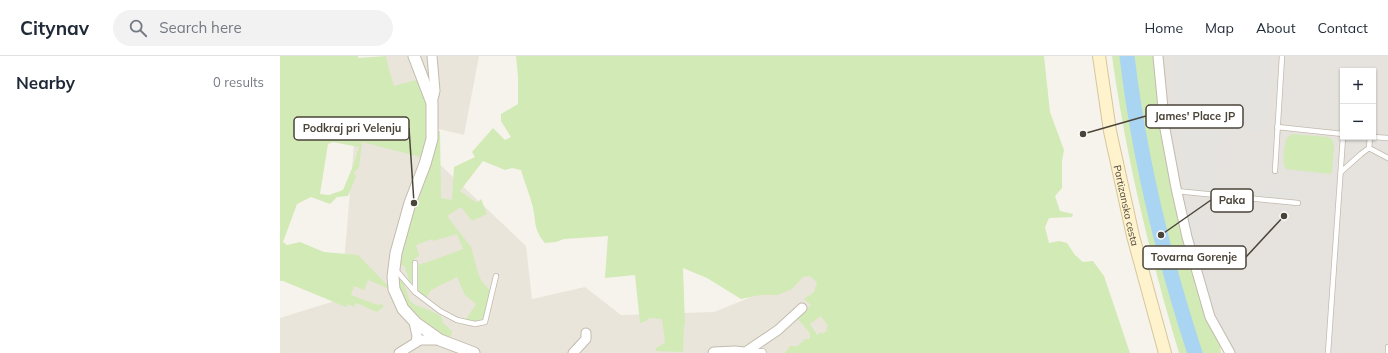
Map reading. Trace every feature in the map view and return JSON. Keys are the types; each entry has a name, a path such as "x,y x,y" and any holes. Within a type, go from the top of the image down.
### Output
{"main road":[{"name":"Partizanska cesta","path":"1099,56 1111,139 1133,236 1165,353"}],"street":[{"path":"414,56 432,103"},
{"path":"432,56 435,91 432,103 432,139 425,164 410,203 396,253 393,283 398,301 414,322 440,340 474,353"},
{"path":"1158,56 1165,130 1176,191 1187,238 1210,317 1230,353"},
{"path":"714,353 744,353 778,330 802,308"},
{"path":"414,322 417,336 416,342"},
{"path":"573,353 586,339 586,333"},
{"path":"399,353 416,342 424,339 440,340"}],"lane":[{"path":"1275,171 1282,56"},
{"path":"1277,127 1340,134"},
{"path":"1376,137 1388,138"},
{"path":"1328,353 1343,140"},
{"path":"1341,172 1369,148 1370,140"},
{"path":"1369,148 1388,158"},
{"path":"1176,191 1298,203"},
{"path":"415,262 415,292"},
{"path":"394,267 415,292 440,311 457,320 475,324 485,322 496,276"},
{"path":"1388,347 1388,353"},
{"path":"744,353 764,353"}],"shaded area":[{"path":"384,56 479,56 464,135 397,119"},
{"path":"1154,56 1388,56 1388,353 1227,353 1185,243"},
{"path":"1174,56 1272,56 1266,132 1222,129 1217,184 1189,181 1181,138 1182,125 1188,126 1189,107 1178,106"},
{"path":"355,132 434,159 526,246 532,299 585,287 621,315 714,312 814,272 843,339 818,353 280,353 280,318 341,299"},
{"path":"1192,183 1302,193 1301,199 1191,189"},
{"path":"1190,204 1205,266 1199,267 1183,206"},
{"path":"1200,207 1211,257 1209,260 1197,214"},
{"path":"1208,275 1217,303 1211,305 1202,277"}],"green space":[{"path":"280,56 358,56 358,58 386,56 394,86 420,79 427,105 429,124 424,158 362,142 359,167 354,173 356,176 348,196 337,197 330,204 311,197 297,204 283,242 287,245 300,242 324,252 358,255 388,286 387,288 368,280 364,290 354,286 351,295 384,306 377,312 356,303 354,307 348,304 346,307 280,281","holes":["333,142 359,147 343,190 329,195 320,194 328,144"]},
{"path":"516,56 1044,56 1050,112 1064,150 1062,161 1062,188 1055,196 1060,211 1073,214 1072,217 1049,218 1045,227 1049,243 1059,241 1067,243 1075,255 1083,262 1093,261 1104,276 1130,353 785,353 790,346 798,346 805,339 810,339 810,333 796,317 811,305 804,299 814,292 817,282 810,276 803,277 792,289 777,295 761,295 741,299 707,278 683,268 685,325 683,352 656,351 656,348 665,343 662,319 649,318 640,323 635,275 605,278 608,236 564,239 556,242 545,243 536,228 532,204 521,170 512,168 505,170 483,161 460,191 477,203 481,199 487,214 472,221 461,207 447,216 471,247 481,280 492,293 488,310 482,319 472,322 465,321 476,304 465,295 457,277 431,290 426,298 418,292 418,265 463,249 457,234 433,241 432,239 416,245 419,256 414,259 414,281 410,283 405,267 400,264 399,257 436,131 440,131 441,198 452,200 454,167 475,157 472,152 493,128 505,140 511,137 501,121 501,114 518,104","holes":["821,316 828,326 826,329 827,330 823,334 821,332 817,335 810,324"]},
{"path":"1112,56 1124,56 1134,123 1151,211 1164,263 1190,353 1179,353 1158,280 1124,131"},
{"path":"1130,56 1154,56 1160,119 1221,353 1198,353 1176,279 1157,206 1141,131"},
{"path":"1292,134 1327,137 1332,139 1334,145 1332,172 1330,174 1286,169 1284,150 1286,139"},
{"path":"396,277 403,281 410,301 415,305 441,316 443,323 452,331 451,336 446,339 408,311"}],"waterway":[{"path":"1127,56 1145,169 1183,317 1195,353"}],"place":[{"name":"James' Place JP","path":"1083,134"},
{"name":"Podkraj pri Velenju","path":"414,203"},
{"name":"Tovarna Gorenje","path":"1284,216"},
{"name":"Paka","path":"1161,235"}]}
